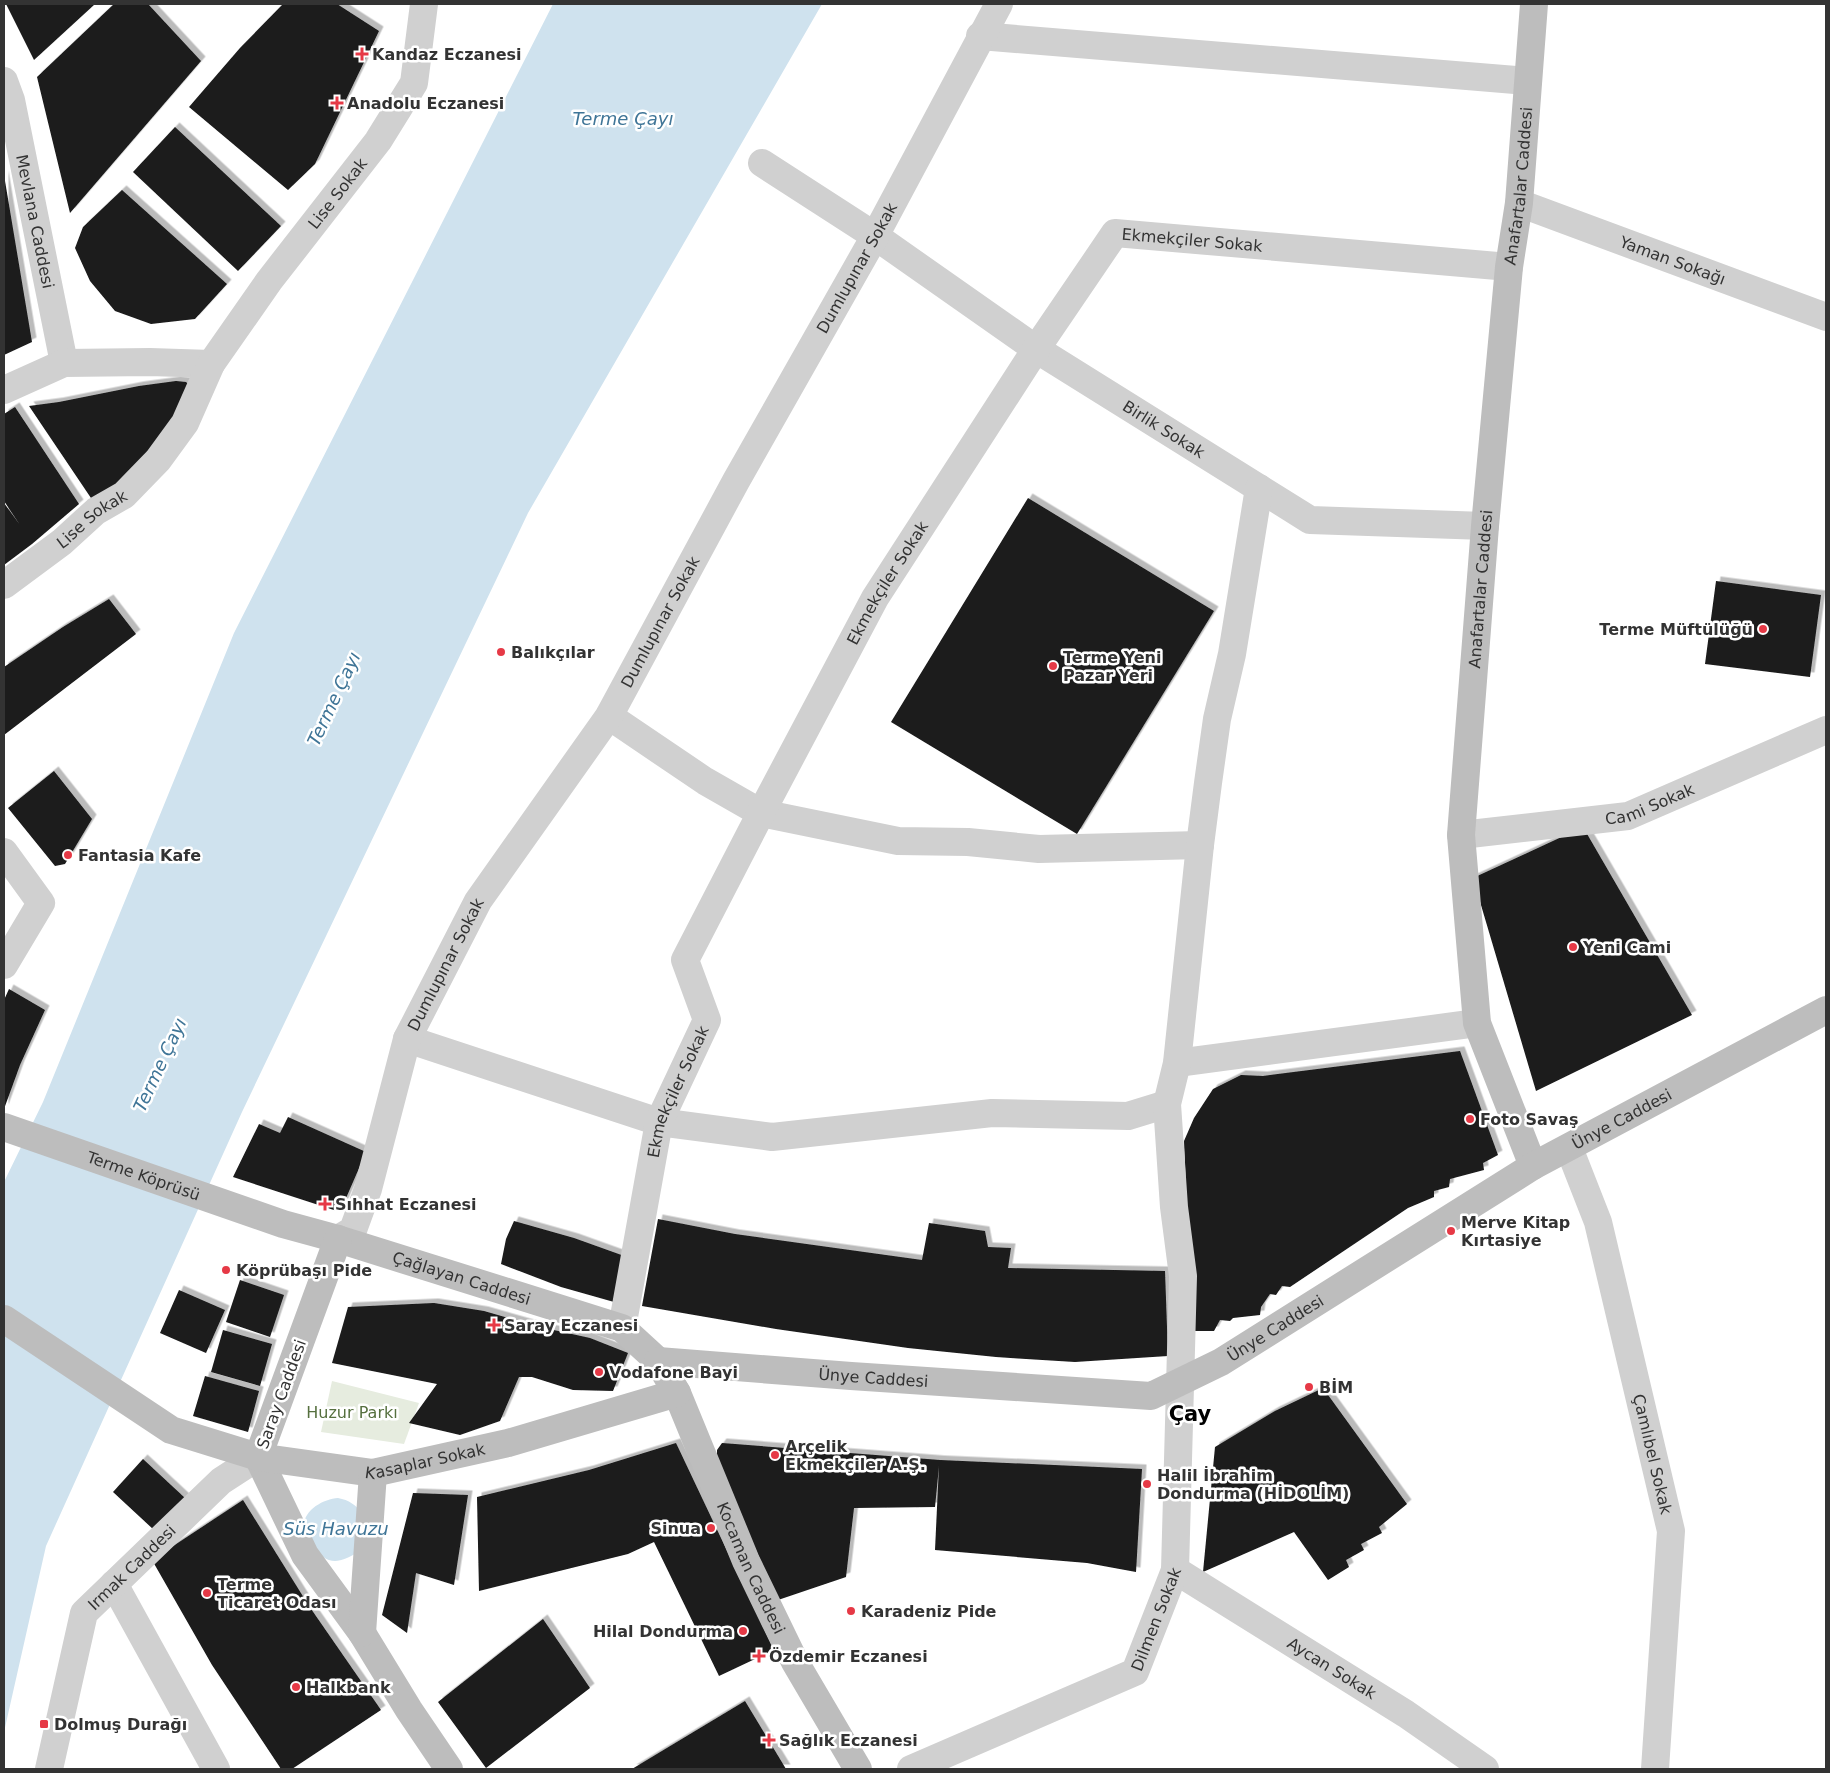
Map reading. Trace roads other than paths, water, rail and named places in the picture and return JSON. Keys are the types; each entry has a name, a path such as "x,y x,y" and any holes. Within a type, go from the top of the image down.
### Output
{"main road":[{"name":"Anafartalar Caddesi","path":"1533,1166 1477,1023 1461,835 1485,526 1509,267 1519,203 1534,4"},
{"name":"Ünye Caddesi","path":"658,1360 851,1376 1151,1396 1221,1362 1533,1166 1826,1010"},
{"name":"Terme Köprüsü","path":"4,1128 283,1224"},
{"name":"Çağlayan Caddesi","path":"283,1224 338,1239 622,1328 658,1360"},
{"name":"Saray Caddesi","path":"338,1239 258,1457 306,1555 362,1633 409,1710 449,1769"},
{"name":"Kasaplar Sokak","path":"4,1319 171,1430 258,1457 373,1473 508,1444 677,1393"},
{"name":"Kocaman Caddesi","path":"658,1360 677,1393 746,1561 795,1662 858,1769"},
{"path":"362,1633 373,1473"}],"street":[{"name":"Dumlupınar Sokak","path":"338,1239 353,1230 368,1190 407,1039 478,901 609,716 736,481 875,236 980,36 999,4"},
{"name":"Lise Sokak","path":"4,585 62,542 96,511 124,495 158,460 185,423 210,364 268,281 378,141 414,83 418,6"},
{"path":"980,36 1528,82"},
{"name":"Mevlana Caddesi","path":"4,81 11,100 64,363"},
{"name":"Birlik Sokak","path":"762,163 875,236 1036,350 1310,520 1485,526"},
{"name":"Yaman Sokağı","path":"1519,203 1826,317"},
{"name":"Ekmekçiler Sokak","path":"622,1328 660,1122 707,1020 685,960 875,598 1036,350 1115,233 1509,267"},
{"path":"4,390 64,363 150,362 210,364"},
{"name":"Dilmen Sokak","path":"911,1769 1135,1672 1176,1570 1184,1276 1174,1208 1167,1104 1177,1063 1200,845 1217,719 1232,654 1259,488"},
{"path":"609,716 705,782 761,813 898,841 968,842 1039,849 1200,845"},
{"name":"Cami Sokak","path":"1461,835 1628,816 1826,730"},
{"path":"4,852 41,903 4,965"},
{"path":"1177,1063 1477,1023"},
{"path":"407,1039 660,1122 772,1136 992,1112 1128,1116 1167,1104"},
{"name":"Çamlıbel Sokak","path":"1569,1148 1598,1222 1671,1531 1655,1769"},
{"name":"Irmak Caddesi","path":"49,1769 84,1613 221,1481 258,1457"},
{"name":"Aycan Sokak","path":"1176,1570 1406,1714 1485,1769"},
{"path":"114,1584 216,1769"}],"water":[{"name":"Terme Çayı","path":"553,4 822,4 528,513 242,1112 46,1546 4,1732 4,1182 43,1102 234,633"},
{"name":"Süs Havuzu","path":"338,1498 352,1503 363,1514 358,1552 344,1559 332,1561 317,1551 304,1530 304,1523 309,1512 314,1507"}],"place":[{"name":"Kandaz Eczanesi","path":"362,54"},
{"name":"Anadolu Eczanesi","path":"337,103"},
{"name":"Terme Müftülüğü","path":"1763,629"},
{"name":"Balıkçılar","path":"501,652"},
{"name":"Terme Yeni Pazar Yeri","path":"1053,666"},
{"name":"Fantasia Kafe","path":"68,855"},
{"name":"Yeni Cami","path":"1573,947"},
{"name":"Foto Savaş","path":"1470,1119"},
{"name":"Sıhhat Eczanesi","path":"325,1204"},
{"name":"Merve Kitap Kırtasiye","path":"1451,1231"},
{"name":"Köprübaşı Pide","path":"226,1270"},
{"name":"Saray Eczanesi","path":"494,1325"},
{"name":"Vodafone Bayi","path":"599,1372"},
{"name":"BİM","path":"1309,1387"},
{"name":"Arçelik Ekmekçiler A.Ş.","path":"775,1455"},
{"name":"Halil İbrahim Dondurma (HİDOLİM)","path":"1147,1484"},
{"name":"Sinua","path":"711,1528"},
{"name":"Terme Ticaret Odası","path":"207,1593"},
{"name":"Karadeniz Pide","path":"851,1611"},
{"name":"Hilal Dondurma","path":"743,1631"},
{"name":"Özdemir Eczanesi","path":"759,1656"},
{"name":"Halkbank","path":"296,1687"},
{"name":"Dolmuş Durağı","path":"44,1724"},
{"name":"Sağlık Eczanesi","path":"769,1740"}],"district":[{"name":"Çay","path":"1190,1414"}],"park label":[{"name":"Huzur Parkı","path":"352,1412"}]}
